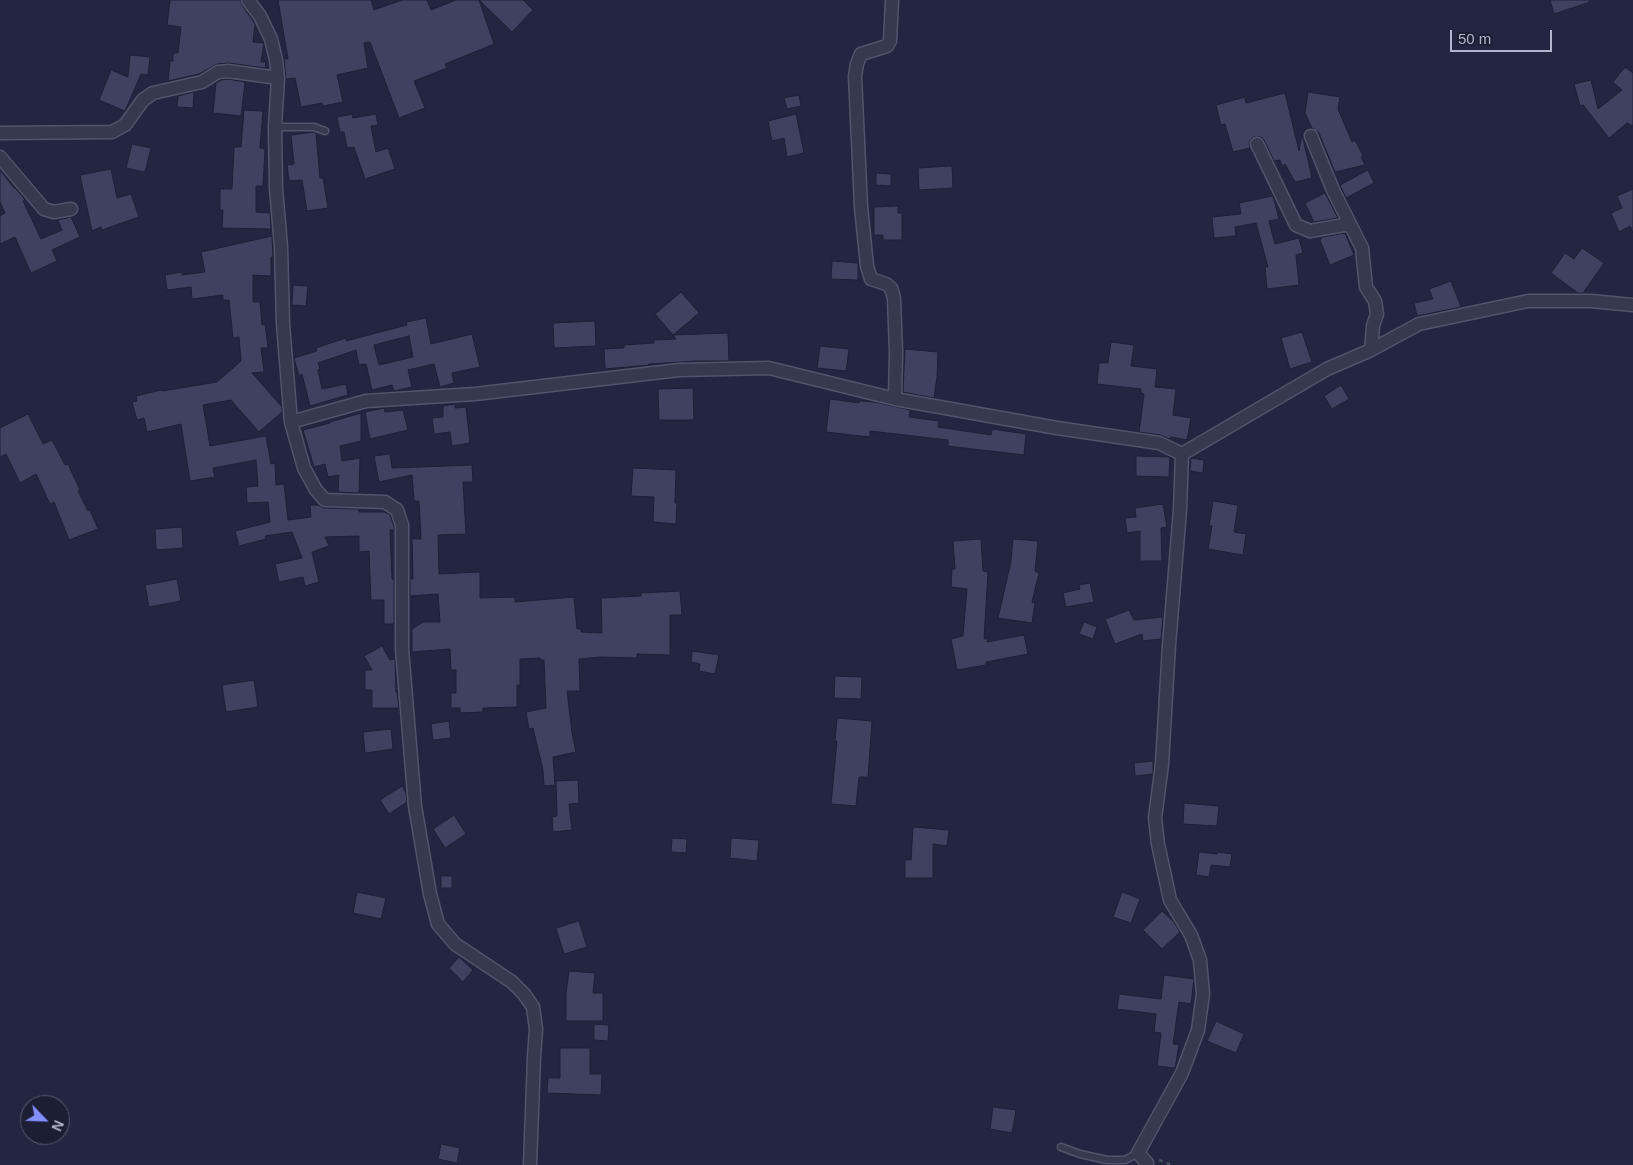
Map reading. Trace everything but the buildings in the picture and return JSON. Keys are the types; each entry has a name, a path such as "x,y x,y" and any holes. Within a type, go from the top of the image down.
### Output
{"street":[{"path":"248,0 260,16 271,39 278,78 275,127 276,188 281,247 283,324 291,422 304,468 316,490 325,500 385,502 397,510 402,525 402,649 415,806 430,894 438,924 449,937 468,953 512,982 533,1007 536,1029 530,1165"},
{"path":"892,0 890,41 887,46 861,54 855,76 861,207 867,266 871,279 886,284 891,288 894,298 895,399"},
{"path":"0,133 112,132 125,125 143,100 153,93 202,82 218,72 228,71 278,78"},
{"path":"1311,136 1325,172 1362,248 1366,287 1375,301 1377,314 1371,350"},
{"path":"1257,144 1296,225 1310,232 1350,224"},
{"path":"0,157 44,209 54,212 71,209"},
{"path":"1182,454 1327,369 1371,350 1419,324 1528,301 1591,301 1633,305"},
{"path":"291,422 366,401 475,394 679,370 768,368 895,399 1057,428 1159,443 1182,454"},
{"path":"1146,1165 1147,1163 1138,1153 1182,1072 1198,1030 1203,994 1200,960 1191,935 1170,900 1158,844 1155,818 1162,764 1180,510 1182,454"}],"lane":[{"path":"275,127 314,127 325,131"},
{"path":"1061,1147 1080,1154 1107,1160 1125,1160 1138,1153"}]}
